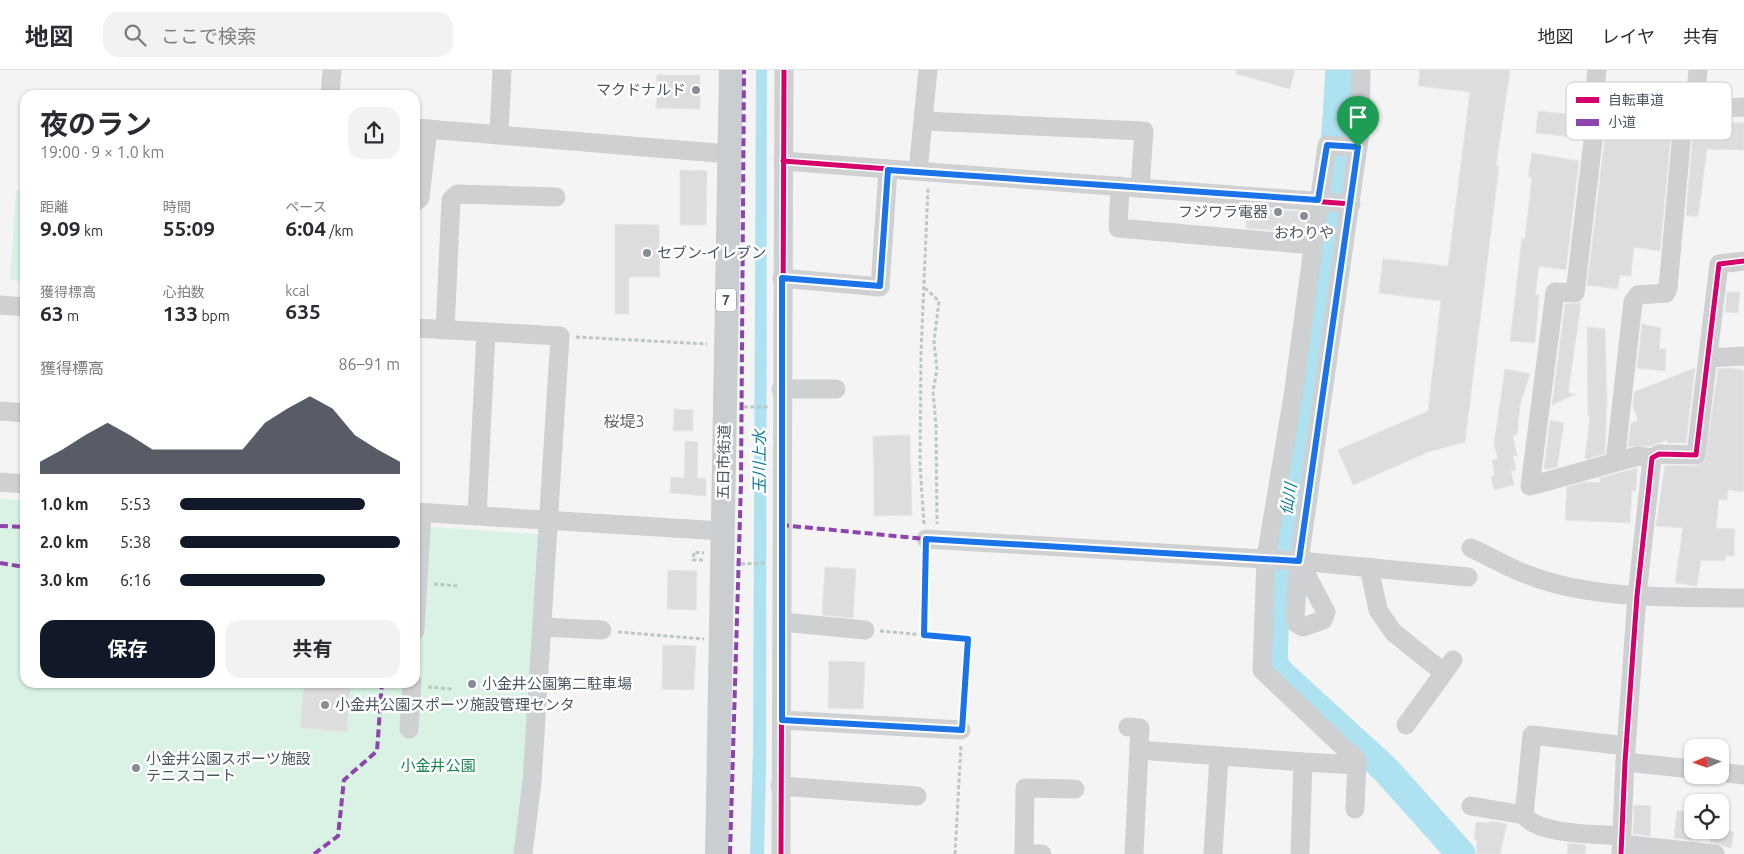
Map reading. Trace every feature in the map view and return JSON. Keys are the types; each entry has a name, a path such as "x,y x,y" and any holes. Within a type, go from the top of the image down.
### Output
{"main road":[{"name":"五日市街道","path":"717,854 731,70"}],"street":[{"path":"330,90 332,70"},
{"path":"499,133 502,70"},
{"path":"781,854 781,389 784,70"},
{"path":"924,171 924,121 928,70"},
{"path":"1295,560 1351,204 1358,147 1361,70"},
{"path":"924,121 1144,131 1140,188"},
{"path":"420,198 421,128 499,133 729,154"},
{"path":"1593,140 1575,293 1554,292 1530,486 1638,456 1652,458 1659,454 1696,455 1719,264 1744,261"},
{"path":"1615,462 1633,302 1638,296 1662,295 1666,293 1668,288 1685,140"},
{"path":"1355,809 1357,760 1262,670 1266,558 1293,396 1318,200 1327,145 1358,147"},
{"path":"783,161 1351,204"},
{"path":"782,278 880,286 888,170"},
{"path":"1120,186 1118,228 1312,245"},
{"path":"445,330 451,200 457,194 556,197"},
{"path":"0,305 20,307"},
{"path":"420,328 560,336 532,782 523,854"},
{"path":"477,516 486,332"},
{"path":"1709,358 1744,356"},
{"path":"781,389 836,389"},
{"path":"0,411 20,413"},
{"path":"1621,844 1625,754 1637,596 1652,458"},
{"path":"0,482 20,484"},
{"path":"420,512 722,531"},
{"path":"931,539 1295,560 1468,577"},
{"path":"1471,548 1531,576 1568,586 1637,596 1744,598"},
{"path":"1370,567 1378,610 1393,632 1448,666 1405,725"},
{"path":"782,622 865,630"},
{"path":"543,627 602,630"},
{"path":"409,728 410,688"},
{"path":"782,720 962,730"},
{"path":"1128,727 1140,728 1134,854"},
{"path":"1524,815 1532,735 1684,767"},
{"path":"1139,750 1357,764"},
{"path":"1213,854 1219,756"},
{"path":"1300,854 1303,762"},
{"path":"1729,773 1744,775"},
{"path":"780,786 917,796"},
{"path":"1042,854 1024,854 1025,788 1075,789"},
{"path":"1471,806 1524,815 1528,820 1537,825 1621,844 1715,854"}],"path":[{"path":"924,171 926,212 925,288 921,353 920,465 931,539"},
{"path":"924,635 931,539 936,425 933,390 937,370 934,342 939,301 925,288"},
{"path":"560,336 725,345"},
{"path":"741,407 772,406"},
{"path":"426,584 458,586"},
{"path":"602,630 720,640"},
{"path":"865,630 968,639 956,854"},
{"path":"420,687 452,689"}],"green space":[{"path":"16,190 20,190 20,281 10,280"},
{"name":"小金井公園","path":"0,499 20,501 20,688 420,688 420,526 535,534 544,537 526,781 516,854 0,854"}],"water":[{"name":"玉川上水","path":"756,70 767,70 766,772 764,854 750,854 753,751"}],"building":[{"path":"1236,70 1295,70 1290,89 1236,74"},
{"path":"1420,70 1510,70 1496,166 1499,166 1465,442 1428,452 1353,485 1338,450 1428,411 1441,301 1379,293 1383,259 1448,266 1470,92 1418,86"},
{"path":"657,75 700,75 700,109 656,108"},
{"path":"1538,111 1566,114 1566,136 1536,133"},
{"path":"1732,123 1744,123 1744,150 1707,149 1698,217 1686,215 1692,140 1732,140"},
{"path":"1604,140 1670,140 1660,251 1634,247 1631,276 1620,275 1618,289 1587,285"},
{"path":"1532,153 1579,161 1566,270 1539,266 1535,295 1539,295 1535,343 1510,341 1522,238 1525,239 1532,177 1528,177"},
{"path":"680,170 707,171 706,225 680,225"},
{"path":"1247,207 1307,212 1304,233 1246,228"},
{"path":"615,224 659,225 660,277 629,277 629,314 615,314"},
{"path":"1727,292 1740,292 1738,313 1725,312"},
{"path":"1581,303 1568,393 1576,394 1552,405 1565,304"},
{"path":"1642,324 1661,328 1659,349 1666,349 1665,371 1637,368"},
{"path":"1587,327 1605,329 1607,400 1605,454 1587,459 1585,458 1590,417 1588,417"},
{"path":"1695,368 1686,443 1667,443 1668,440 1649,446 1628,447 1631,423 1638,420 1633,406 1634,392"},
{"path":"1505,369 1530,374 1520,405 1517,435 1513,435 1517,456 1513,455 1516,470 1511,471 1514,485 1494,490 1491,476 1495,475 1492,460 1498,459 1494,444"},
{"path":"1718,369 1744,370 1744,492 1728,490 1727,500 1719,499 1716,528 1735,529 1734,556 1725,556 1725,561 1701,560 1697,586 1675,583 1683,528 1656,526 1665,465 1696,466 1705,461"},
{"path":"674,409 693,410 693,431 673,431"},
{"path":"1550,420 1564,423 1557,467 1544,469"},
{"path":"910,435 912,515 874,516 873,436"},
{"path":"685,441 698,442 697,478 706,479 706,496 670,493 671,477 684,478"},
{"path":"1637,468 1636,491 1632,491 1630,523 1565,520 1567,487 1585,482 1600,483 1600,478"},
{"path":"825,567 856,569 853,618 822,615"},
{"path":"668,570 697,571 696,610 667,609"},
{"path":"663,645 696,646 694,690 662,689"},
{"path":"829,661 865,662 863,709 828,708"},
{"name":"小金井公園スポーツ施設管理センタ","path":"303,688 350,688 347,732 300,728"},
{"path":"1634,805 1651,806 1650,836 1633,834"},
{"path":"1677,811 1684,811 1684,839 1692,840 1674,838"},
{"path":"1489,821 1507,824 1500,854 1476,854 1477,840 1474,839 1476,822 1489,823"},
{"path":"1729,832 1734,832 1731,848 1710,842 1710,839 1729,839"},
{"path":"1568,843 1586,845 1585,854 1567,854"}],"waterway":[{"name":"仙川","path":"1340,70 1336,132 1314,327 1276,576 1273,663 1281,674 1386,770 1461,854"}],"marked path":[{"path":"730,854 741,483 744,70"},
{"path":"781,525 926,539"},
{"path":"0,526 20,527"},
{"path":"0,563 20,566"},
{"path":"314,854 338,836 344,780 377,751 382,688"}],"cycle path":[{"path":"781,854 784,70"},
{"path":"783,161 1351,204"},
{"path":"1621,854 1625,762 1637,596 1652,458 1659,454 1696,455 1719,264 1744,261"}],"place":[{"name":"マクドナルド","path":"696,90"},
{"name":"フジワラ電器","path":"1278,212"},
{"name":"おわりや","path":"1304,216"},
{"name":"セブン-イレブン","path":"647,253"},
{"name":"小金井公園第二駐車場","path":"472,684"},
{"name":"小金井公園スポーツ施設管理センタ","path":"325,705"},
{"name":"小金井公園スポーツ施設 テニスコート","path":"136,768"}],"district":[{"name":"桜堤3","path":"624,421"}],"route":[{"path":"1327,145 1358,147 1299,561 926,539 924,635 968,639 962,730 782,720 780,538 782,278 880,286 888,170 1318,200 1327,145"}]}
